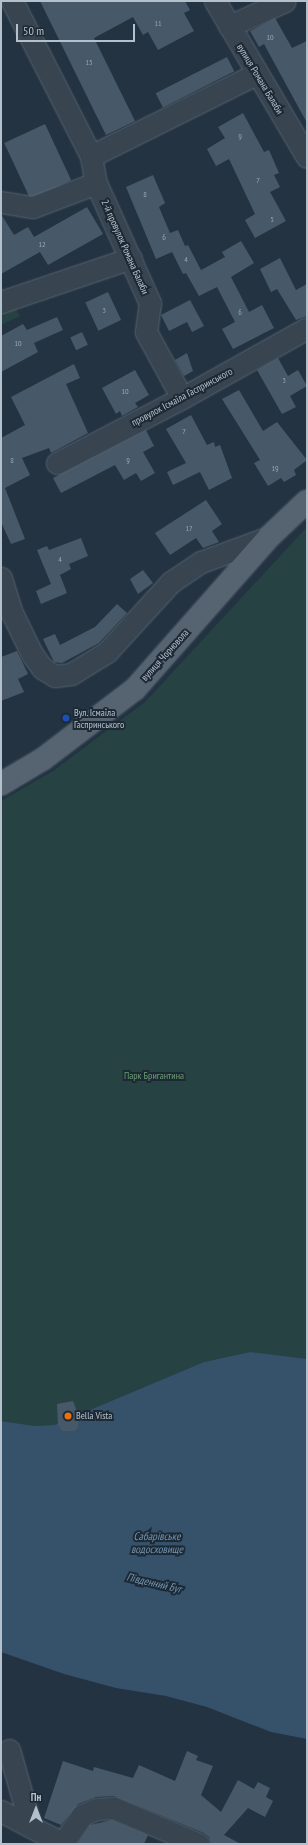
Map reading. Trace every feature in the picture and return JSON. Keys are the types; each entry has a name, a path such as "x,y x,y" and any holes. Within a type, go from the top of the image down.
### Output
{"main road":[{"name":"вулиця Чорновола","path":"1,784 44,759 135,689 269,537 307,501"}],"street":[{"name":"2-й провулок Романа Балаби","path":"12,1 91,156 96,183 150,303 146,332 182,398"},
{"name":"вулиця Романа Балаби","path":"214,1 256,74 307,157"},
{"path":"229,26 285,1"},
{"path":"91,156 256,74"},
{"path":"1,202 33,208 96,183"},
{"path":"1,302 131,258"},
{"name":"провулок Ісмаїла Гаспринського","path":"56,463 182,398 307,328"},
{"path":"1,578 12,613 32,654 42,668 56,676 71,674 108,652 171,582 201,562 269,537"},
{"path":"9,1750 31,1827"},
{"path":"1,1811 62,1844 82,1815 96,1809 114,1808 199,1844"}],"green space":[{"path":"1,286 20,316 1,325"},
{"name":"Парк Бригантина","path":"307,527 307,1397 250,1352 204,1362 54,1425 35,1426 1,1421 1,801 53,771 145,702"}],"water":[{"name":"Сабарівське водосховище","path":"250,1352 307,1359 307,1739 271,1732 207,1707 166,1696 116,1688 64,1674 1,1652 1,1421 35,1426 54,1425 204,1362"}],"building":[{"path":"40,1 185,1 190,10 184,13 194,31 158,50 148,32 143,35 133,17 94,38 135,121 106,135"},
{"path":"275,18 292,48 307,41 307,123 264,44 259,47 250,31"},
{"path":"227,57 234,71 163,108 156,93"},
{"path":"243,113 264,152 269,150 279,173 274,175 280,187 270,192 286,221 255,238 245,220 255,214 229,159 216,166 207,149 225,138 218,127"},
{"path":"45,124 71,180 30,199 4,143"},
{"path":"153,175 165,203 159,207 170,233 178,230 185,246 188,245 201,270 225,257 222,252 241,241 254,263 231,277 249,312 262,305 274,328 233,349 222,329 235,322 217,287 199,296 186,273 183,274 172,252 156,259 126,187"},
{"path":"87,207 103,234 48,265 40,252 1,274 1,214 14,235 28,227 34,237"},
{"path":"280,258 296,290 307,284 307,316 296,320 277,289 271,292 260,269"},
{"path":"108,292 121,320 98,331 85,303"},
{"path":"190,300 204,326 192,332 187,322 169,331 161,315"},
{"path":"57,317 63,330 34,343 38,352 1,372 1,336 23,324 27,330"},
{"path":"82,332 88,345 76,350 70,337"},
{"path":"187,353 193,371 184,376 175,360"},
{"path":"278,358 288,376 298,370 307,386 290,396 296,407 282,414 257,370"},
{"path":"74,364 80,378 66,384 88,433 51,453 49,448 22,458 30,475 5,488 25,539 11,544 1,522 1,438 25,425 11,397"},
{"path":"135,370 149,395 135,403 138,407 122,416 120,411 116,414 102,388"},
{"path":"239,390 263,431 277,422 307,460 294,470 296,475 284,482 281,478 268,486 254,463 260,460 222,399"},
{"path":"191,415 207,445 214,442 215,447 220,445 232,478 209,490 200,472 173,485 167,472 186,463 166,429"},
{"path":"146,430 154,446 143,452 155,473 141,481 136,473 124,480 115,465 61,493 53,478"},
{"path":"206,500 222,524 212,531 219,542 203,548 196,538 170,555 155,533"},
{"path":"81,538 88,556 69,564 71,569 60,575 67,593 41,604 36,591 51,584 37,550 47,546 49,550"},
{"path":"143,570 153,583 138,594 130,579"},
{"path":"117,604 127,613 99,643 62,663 54,662 43,639 55,634 60,645 95,627"},
{"path":"17,651 28,674 18,679 24,692 1,701 1,657"},
{"name":"Bella Vista","path":"73,1401 79,1417 78,1428 74,1431 62,1431 58,1425 57,1404"},
{"path":"187,1751 198,1756 196,1760 213,1766 201,1795 221,1812 238,1780 254,1789 258,1782 270,1788 266,1797 273,1801 265,1817 248,1808 224,1835 241,1844 211,1844 209,1837 204,1833 114,1796 96,1797 78,1804 61,1825 44,1818 63,1761 93,1771 94,1767 133,1778 139,1765 175,1781"},
{"path":"112,1820 148,1835 144,1844 77,1844 90,1825"}],"place":[{"name":"Вул. Ісмаїла Гаспринського","path":"66,718"},
{"name":"Bella Vista","path":"68,1416"}],"water label":[{"name":"Південний Буг","path":"154,1583"}]}
